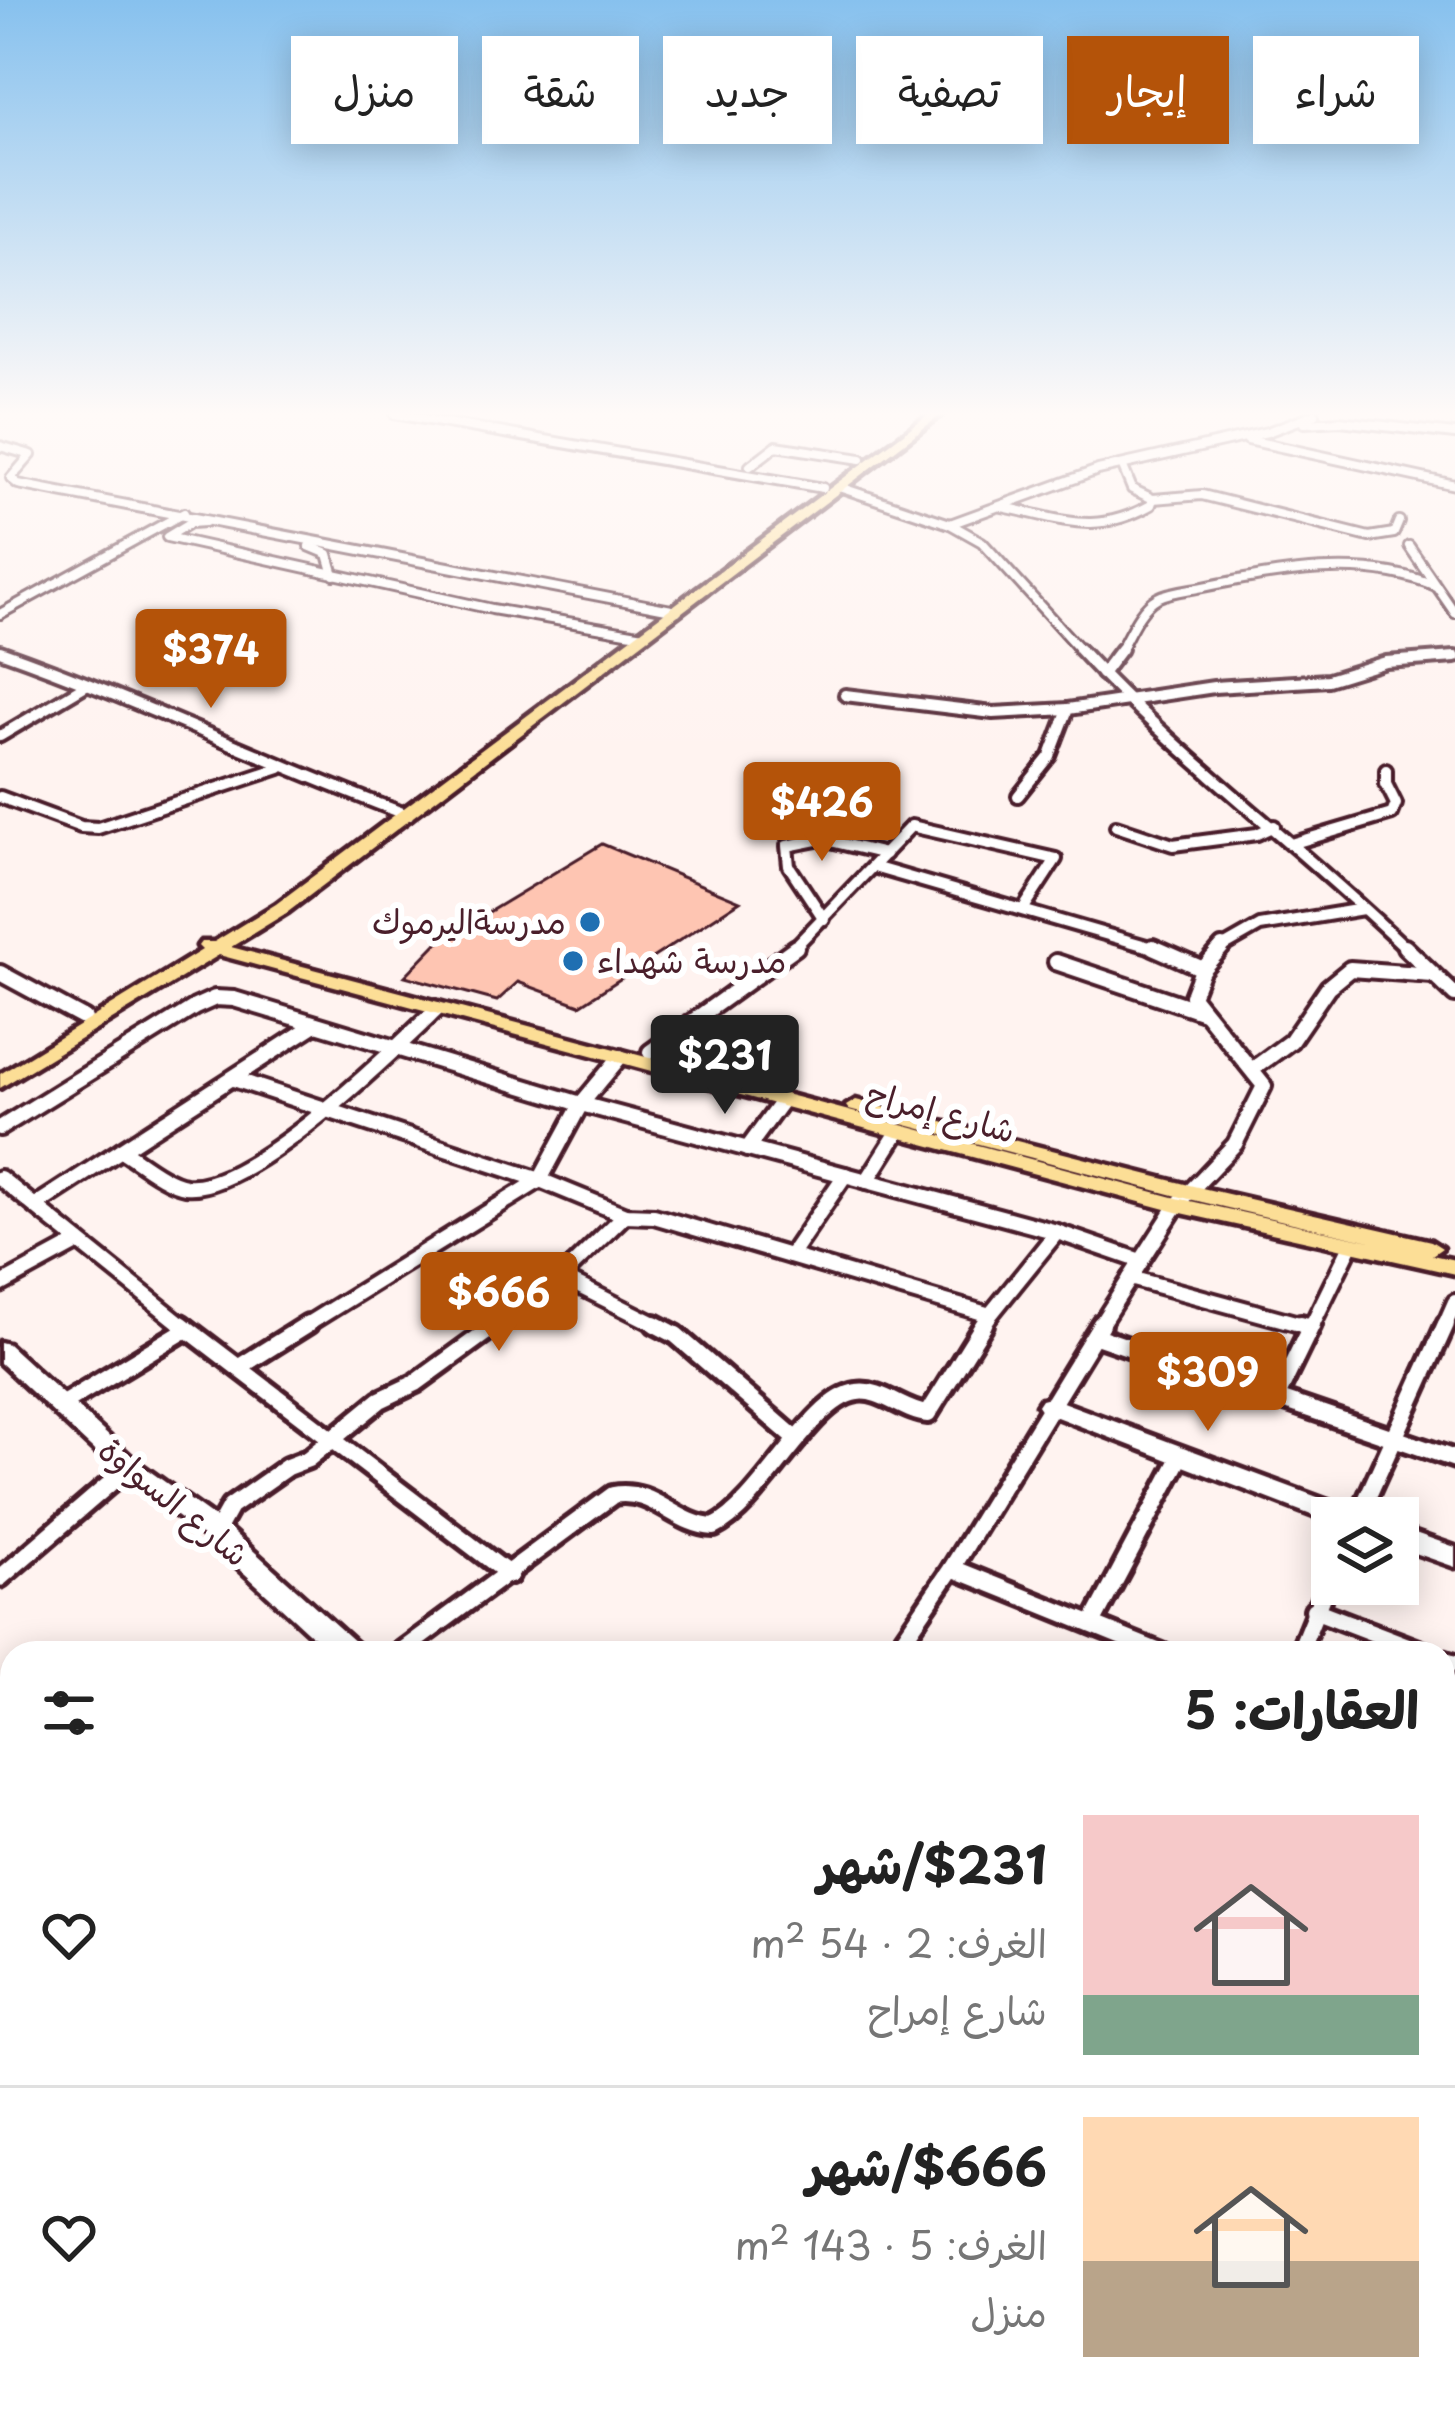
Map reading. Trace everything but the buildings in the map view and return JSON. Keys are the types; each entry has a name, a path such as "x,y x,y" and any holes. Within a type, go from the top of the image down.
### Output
{"main road":[{"path":"0,1082 218,944 402,813 780,526"},
{"path":"0,1068 218,944"},
{"name":"شارع إمراح","path":"218,944 437,1009 898,1132 1183,1199 1455,1254"},
{"name":"شارع إمراح","path":"218,944 650,1052 1350,1247 1455,1267"}],"street":[{"path":"0,614 160,526"},
{"path":"187,526 167,537 638,634"},
{"path":"225,526 324,550 334,575"},
{"path":"252,526 671,609"},
{"path":"954,526 995,555 1129,700 1294,843 1455,995"},
{"path":"1327,526 1369,537 1394,533 1397,526"},
{"path":"1409,546 1455,613"},
{"path":"1102,674 1134,632 1146,606 1175,593 1263,576 1362,569 1410,573 1436,586"},
{"path":"0,651 105,688 280,768 402,813"},
{"path":"845,694 993,713 1068,709 1214,688 1328,680 1386,662 1455,656"},
{"path":"0,736 86,685"},
{"path":"1018,796 1051,756 1068,709"},
{"path":"0,797 81,827 98,828 280,768"},
{"path":"1294,843 1392,814 1396,804 1386,784 1386,770"},
{"path":"650,1052 782,958 877,868 906,830 917,825 1056,860 1024,908"},
{"path":"1116,826 1173,845 1257,834 1274,826"},
{"path":"824,919 789,866 788,846 805,838 885,854"},
{"path":"877,868 1154,947 1203,968"},
{"path":"902,1641 1141,1261 1183,1199 1235,1144 1264,1086 1192,996 1203,968 1219,945 1234,934 1291,919 1363,909"},
{"path":"1056,962 1204,1012"},
{"path":"1253,1069 1291,1041 1328,987 1349,969 1433,975"},
{"path":"0,973 86,1019"},
{"path":"0,1128 215,998 234,999 581,1104 1057,1232 1141,1261"},
{"path":"122,1150 181,1186 210,1185 328,1113 437,1009"},
{"path":"36,1205 314,1025"},
{"path":"242,1366 541,1180 581,1104 620,1057"},
{"path":"234,1079 541,1180 625,1215 654,1216 990,1315"},
{"path":"747,1149 782,1100"},
{"path":"867,1181 898,1132"},
{"path":"790,1256 845,1175"},
{"path":"0,1178 187,1330 242,1366 330,1440 510,1575"},
{"path":"216,1532 230,1507 287,1467 308,1459 561,1277 625,1215"},
{"path":"416,1641 628,1489 646,1494 694,1524 712,1527 731,1521 795,1438 857,1391 916,1415 928,1414 990,1315 1057,1232"},
{"path":"0,1285 79,1242"},
{"path":"1277,1396 1350,1247"},
{"path":"561,1277 676,1335 795,1438"},
{"path":"1130,1278 1310,1327"},
{"path":"1368,1497 1455,1302"},
{"path":"61,1405 187,1330"},
{"path":"1096,1336 1455,1459"},
{"name":"شارع السواوة","path":"0,1350 128,1468 216,1532 336,1641"},
{"path":"1049,1405 1311,1505"},
{"path":"1092,1624 1180,1456"},
{"path":"0,1578 128,1468"},
{"path":"1419,1544 1455,1557"},
{"path":"952,1568 1133,1641"},
{"path":"1303,1641 1316,1605"},
{"path":"1314,1610 1395,1641"}],"place":[{"name":"مدرسةاليرموك","path":"590,922"},
{"name":"مدرسة شهداء","path":"573,961"}]}
